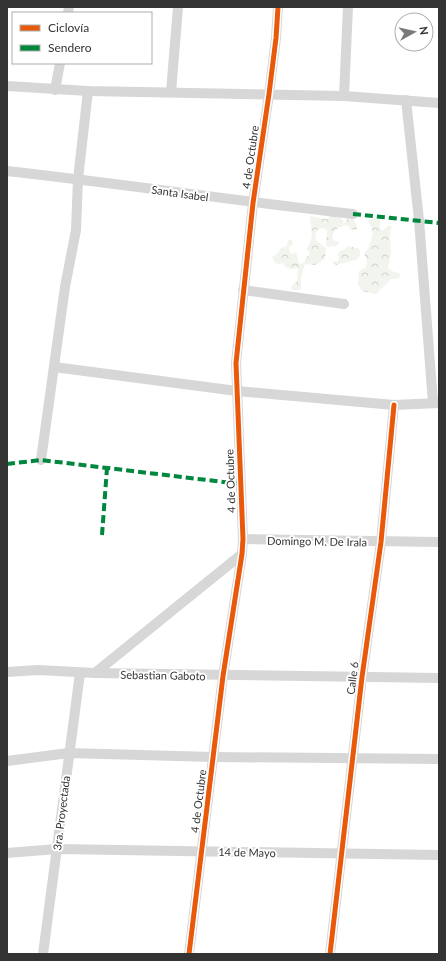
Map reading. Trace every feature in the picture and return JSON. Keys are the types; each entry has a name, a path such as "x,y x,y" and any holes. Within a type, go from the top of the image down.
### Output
{"street":[{"path":"171,92 178,7"},
{"name":"4 de Octubre","path":"188,954 213,757 242,554 243,539 236,363 253,203 269,94 276,38 278,7"},
{"path":"344,96 348,7"},
{"path":"55,90 60,64"},
{"path":"7,86 88,91 344,96 439,103"},
{"path":"41,460 65,287 76,230 78,179 88,91"},
{"path":"54,367 237,391 394,405 436,403 406,100"},
{"name":"Santa Isabel","path":"7,171 78,179 253,203 353,214"},
{"path":"243,290 344,304"},
{"name":"Calle 6","path":"330,954 343,854 362,677 381,542 394,405"},
{"name":"Domingo M. De Irala","path":"243,539 439,542"},
{"path":"95,674 242,554"},
{"name":"Sebastian Gaboto","path":"7,672 38,670 95,674 439,678"},
{"name":"3ra. Proyectada","path":"43,954 80,673"},
{"path":"7,761 69,753 213,757 439,759"},
{"name":"14 de Mayo","path":"7,854 56,849 439,855"}],"green space":[{"path":"311,216 328,219 330,216 341,217 343,223 345,223 348,217 353,219 357,225 357,229 350,230 350,227 346,225 338,228 332,238 334,241 339,242 338,245 329,247 326,246 327,230 323,228 318,229 315,237 317,241 326,249 325,259 315,265 305,264 301,277 300,290 292,290 291,287 297,281 298,268 291,269 285,267 283,263 275,263 272,257 277,254 281,248 287,246 290,239 293,244 289,247 291,254 296,252 299,264 305,262 305,259 309,255 309,251 306,249 309,246 311,238"},
{"path":"375,218 380,220 380,228 383,231 388,225 392,227 390,232 391,254 388,268 401,274 398,279 391,279 376,294 362,291 358,284 359,271 366,267 367,260 364,254 372,239 372,229 368,220"},
{"path":"349,246 359,249 360,254 356,260 336,265 332,262 338,261 338,253"}],"marked path":[{"path":"353,214 439,223"},
{"path":"7,464 41,460 240,484"},
{"path":"102,535 107,468"}],"cycle path":[{"path":"189,954 223,676 242,554 243,539 236,363 253,203 269,94 276,38 278,7"},
{"path":"330,954 362,677 381,542 394,405"}]}
